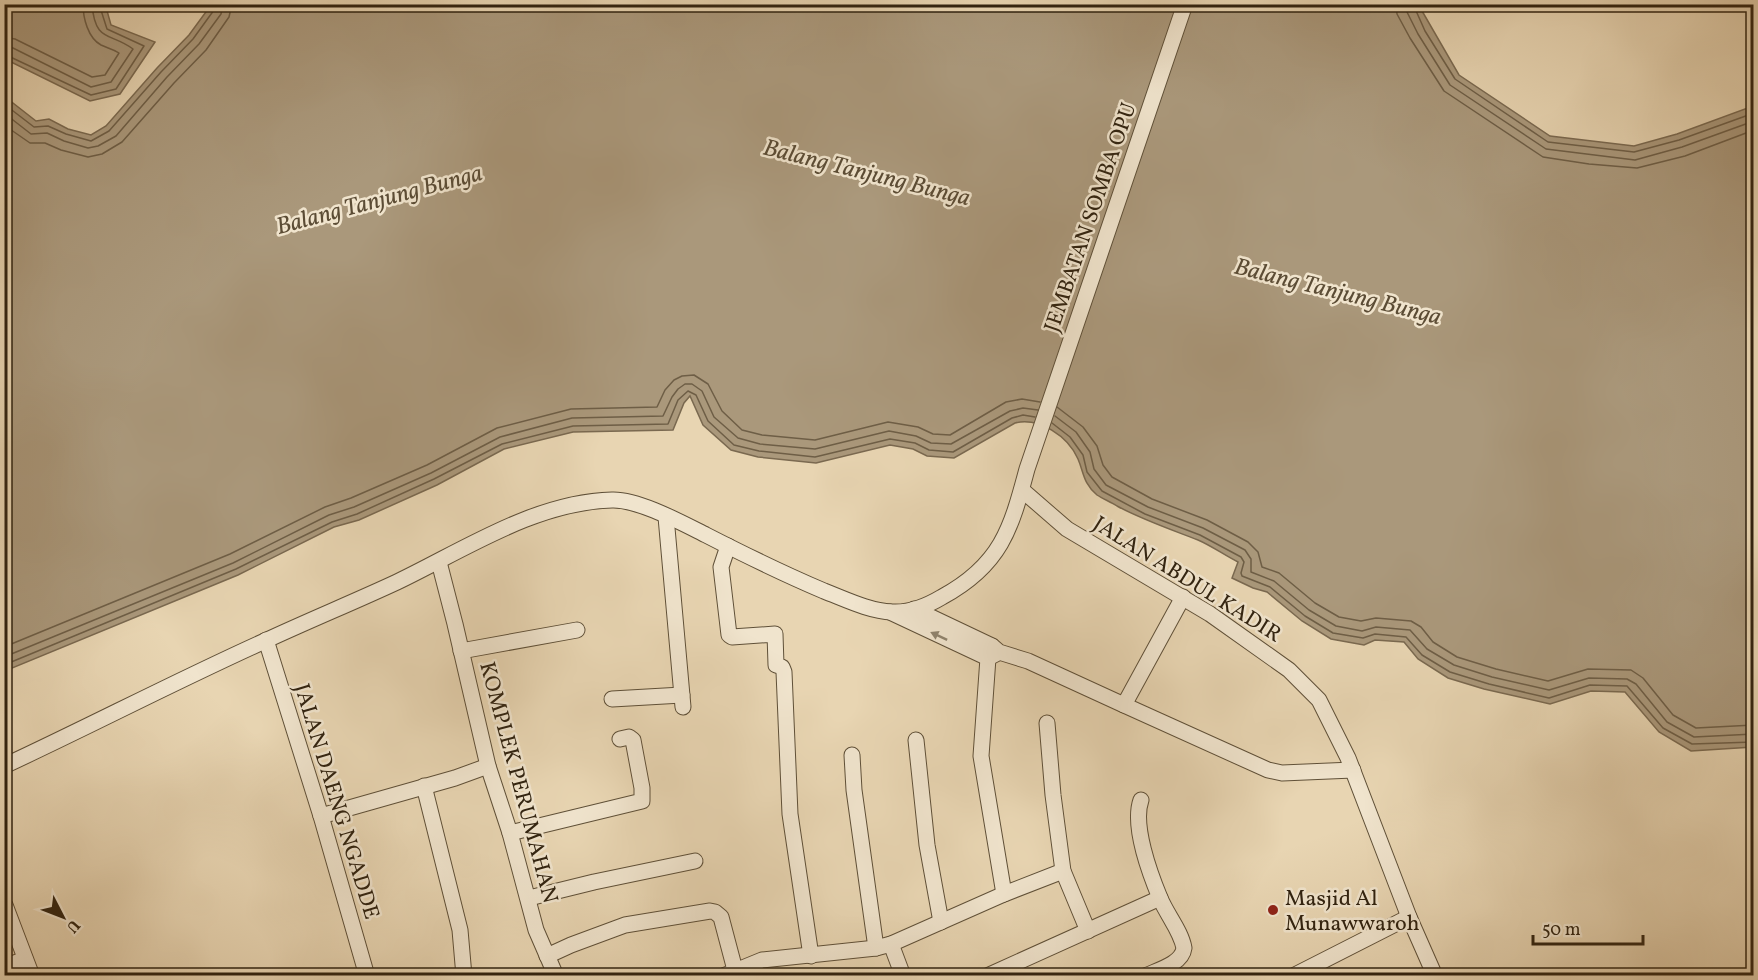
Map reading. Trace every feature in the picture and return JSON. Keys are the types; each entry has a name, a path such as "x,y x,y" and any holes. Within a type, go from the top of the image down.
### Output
{"street":[{"name":"JEMBATAN SOMBA OPU","path":"1022,490 1185,4"},
{"path":"890,612 928,605 959,588 977,574 1001,545 1022,490"},
{"name":"JALAN ABDUL KADIR","path":"1022,490 1067,529 1183,597 1289,670 1319,700 1334,726 1353,770 1409,917 1435,975"},
{"path":"4,766 266,640 439,562 525,520 594,501 617,500 635,504 666,517 796,579 842,598 890,612 993,652 1028,661 1268,770 1282,773 1353,770"},
{"path":"612,699 683,701 666,517"},
{"path":"728,546 721,572 729,635 732,637 775,634 776,665 782,667 784,672 790,814 811,956"},
{"name":"KOMPLEK PERUMAHAN","path":"439,562 488,766 510,833 536,930 553,974"},
{"path":"1124,705 1183,597"},
{"path":"914,609 967,642"},
{"path":"462,651 578,630"},
{"name":"JALAN DAENG NGADDE","path":"266,640 368,975"},
{"path":"993,652 981,756 1004,894"},
{"path":"1047,723 1062,872 1088,931"},
{"path":"510,833 642,801 642,788 633,740 629,737 620,739"},
{"path":"916,740 927,845 941,922"},
{"path":"852,756 854,790 884,946 903,975"},
{"path":"321,816 488,766"},
{"path":"424,786 460,930 464,975"},
{"path":"1141,800 1138,813 1139,826 1160,898 1184,945 1183,954 1176,961 1145,975"},
{"path":"529,898 695,861"},
{"path":"547,956 626,925 710,911 721,917 729,973 762,960 884,946 1004,894 1062,872"},
{"path":"987,975 1160,898"},
{"path":"5,905 32,975"},
{"path":"1293,975 1409,917"},
{"path":"4,967 25,959"}],"water":[{"name":"Balang Tanjung Bunga","path":"1418,4 1459,75 1550,136 1634,146 1677,134 1753,106 1753,747 1691,751 1659,732 1625,692 1591,691 1550,704 1448,678 1418,659 1404,642 1375,640 1364,645 1331,639 1302,621 1267,592 1232,578 1238,562 1203,542 1137,516 1097,495 1086,482 1078,459 1067,443 1052,430 1034,423 1015,423 954,458 927,456 913,449 890,445 816,463 758,457 731,450 703,425 690,396 684,403 673,430 573,432 504,449 437,485 359,520 334,527 238,575 5,671 4,96 36,121 49,119 68,129 91,135 106,126 189,35 211,5"},
{"path":"4,5 100,5 106,7 111,25 155,42 120,94 90,101 5,59"}],"place":[{"name":"Masjid Al Munawwaroh","path":"1273,910"}]}
